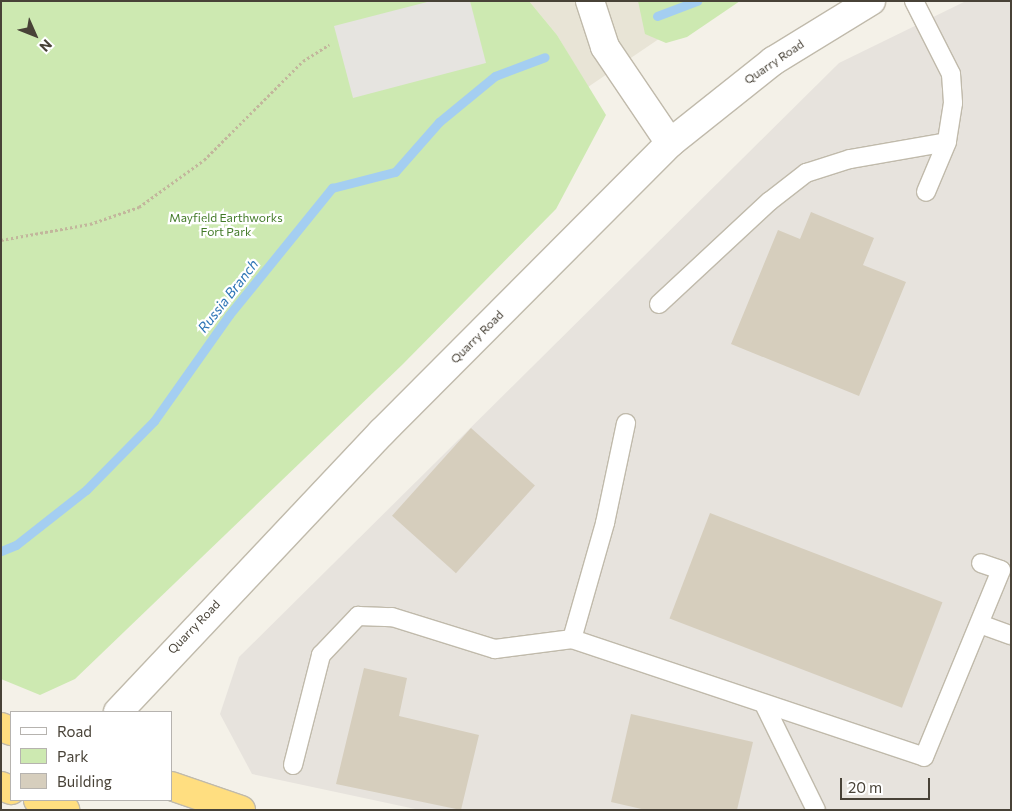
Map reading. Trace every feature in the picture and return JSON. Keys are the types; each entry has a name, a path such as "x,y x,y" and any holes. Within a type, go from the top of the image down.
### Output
{"highway":[{"path":"172,786 241,810"}],"street":[{"path":"590,1 605,47 670,143"},
{"name":"Quarry Road","path":"119,711 382,432 670,143 773,61 871,1"}],"lane":[{"path":"914,1 951,74 953,103 947,142 926,192"},
{"path":"659,304 770,201 806,174 850,159 947,142"},
{"path":"572,639 605,524 626,423"},
{"path":"293,765 321,655 339,631 358,616 392,617 495,649 572,639 924,757 980,624 1000,570 981,562"},
{"path":"980,624 1011,635"},
{"path":"764,704 816,810"}],"path":[{"path":"1,240 90,224 139,207 204,160 302,61 329,45"}],"shaded area":[{"path":"431,1 470,1 486,63 353,98 334,26"},
{"path":"529,1 673,1 675,28 588,87 557,35"},
{"path":"966,1 1011,1 1011,810 420,810 252,774 220,714 239,657 839,63"}],"green space":[{"name":"Mayfield Earthworks Fort Park","path":"1,1 529,1 557,35 606,115 556,209 402,365 75,679 40,695 1,679"},
{"path":"638,1 740,1 687,37 666,43 645,34"}],"building":[{"path":"811,212 874,238 863,265 906,282 859,396 731,344 778,230 800,239"},
{"path":"471,428 535,486 456,573 392,516"},
{"path":"710,513 942,602 902,708 670,618"},
{"path":"364,668 407,678 399,716 479,735 461,810 336,784"},
{"path":"631,714 753,742 737,810 646,810 611,802"}],"waterway":[{"name":"Russia Branch","path":"657,16 697,1"},
{"name":"Russia Branch","path":"1,551 16,545 86,490 154,421 229,315 332,188 395,172 439,122 495,76 545,57"}]}
